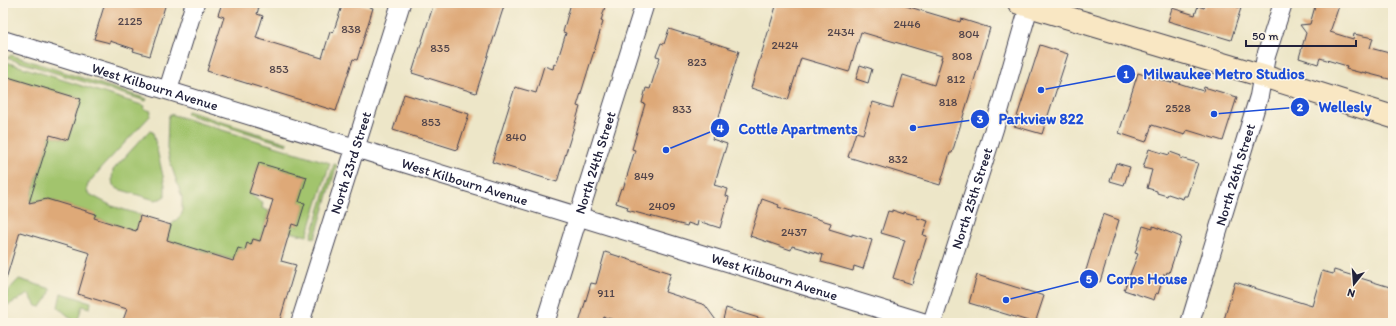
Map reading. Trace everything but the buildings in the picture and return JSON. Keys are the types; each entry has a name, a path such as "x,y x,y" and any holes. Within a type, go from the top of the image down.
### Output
{"street":[{"path":"168,90 195,3"},
{"name":"North 23rd Street","path":"300,323 401,3"},
{"name":"North 24th Street","path":"545,323 646,3"},
{"name":"North 26th Street","path":"1190,323 1259,96 1266,56 1283,3"},
{"path":"1026,4 1263,76 1393,118"},
{"name":"North 25th Street","path":"932,323 994,129 1026,4"},
{"name":"West Kilbourn Avenue","path":"3,40 926,323"}],"green space":[{"path":"11,55 147,99 146,101 7,58"},
{"path":"3,61 145,106 144,109 151,111 150,116 103,166 88,184 87,188 87,192 91,195 112,206 141,215 136,231 94,218 95,214 47,199 33,202 30,201 50,135 68,140 81,99 8,77 3,93"},
{"path":"187,111 288,143 287,145 186,114"},
{"path":"170,114 330,163 307,236 290,232 292,224 298,226 305,204 299,202 307,177 259,163 249,193 263,204 262,208 269,211 260,241 253,239 251,245 247,244 245,250 238,248 234,260 167,240 171,225 182,214 182,197 170,162 167,148 168,118"},
{"path":"149,131 153,132 165,185 165,196 155,200 118,189 113,185 112,179 113,170"},
{"path":"334,164 337,165 315,238 311,237"},
{"path":"19,279 51,289 48,297 41,307 36,306 29,294 6,306 5,302 7,295"},
{"path":"61,293 91,302 90,308 82,306 77,323 74,323 75,322 58,307"}],"place":[{"name":"Milwaukee Metro Studios","path":"1041,90"},
{"name":"Wellesly","path":"1214,114"},
{"name":"Parkview 822","path":"913,128"},
{"name":"Cottle Apartments","path":"666,150"},
{"name":"Corps House","path":"1006,300"}]}
